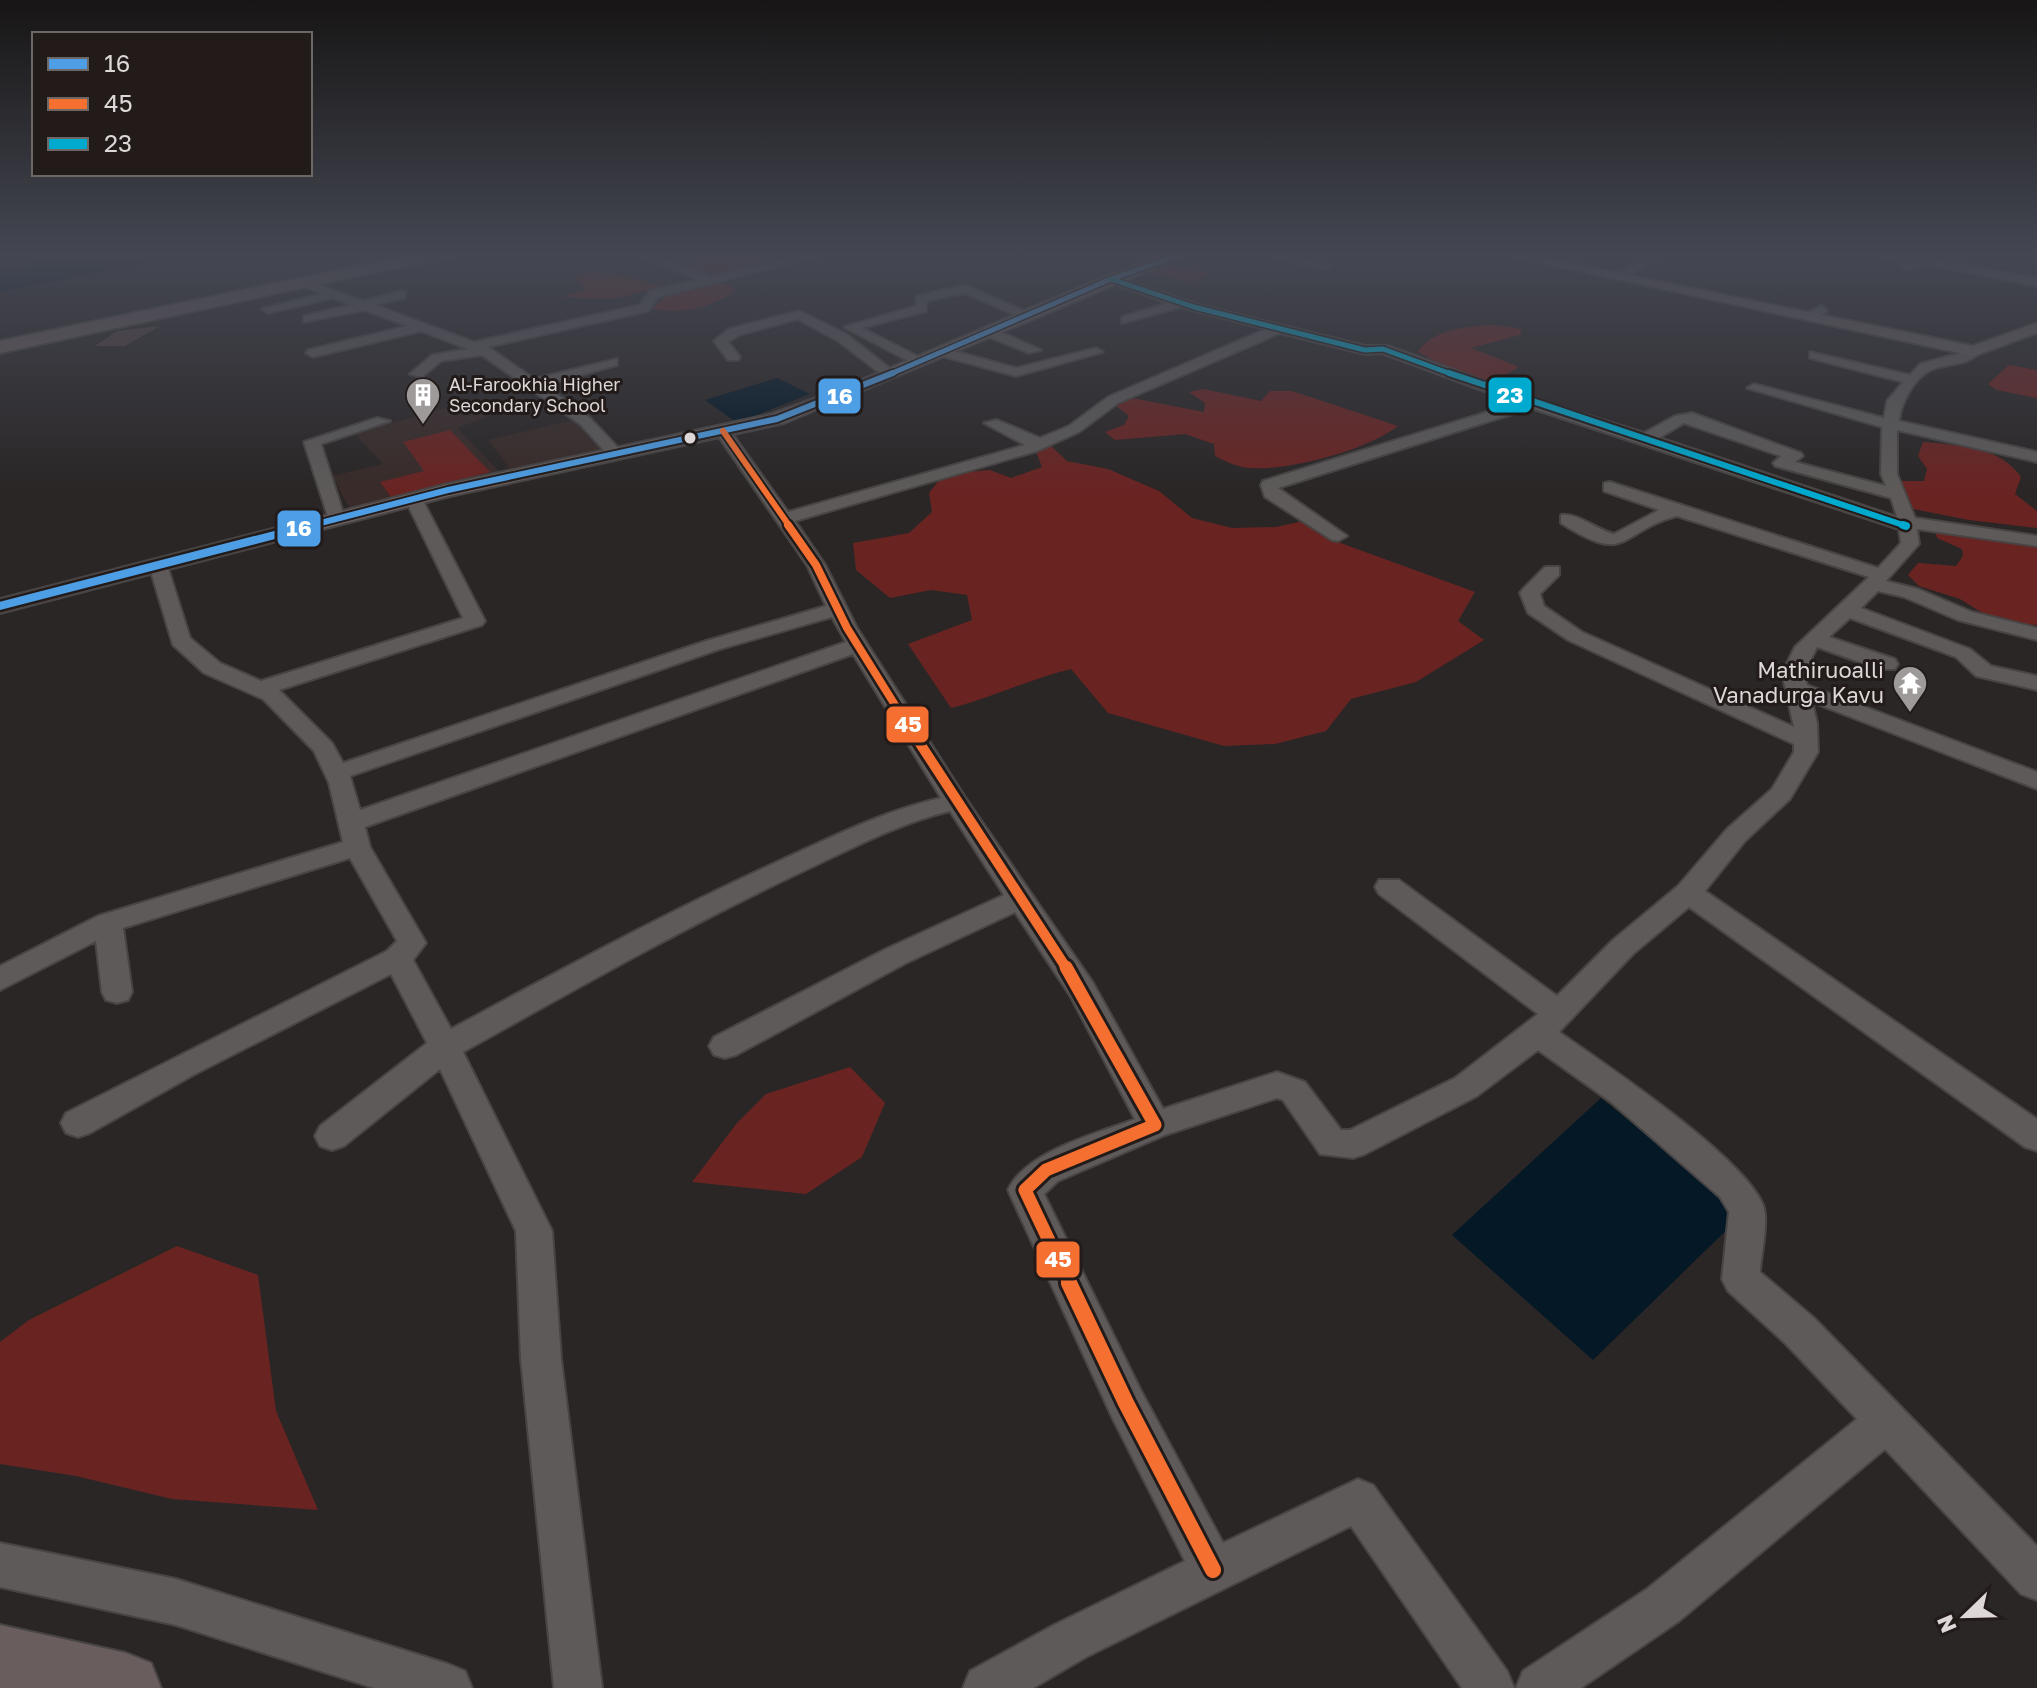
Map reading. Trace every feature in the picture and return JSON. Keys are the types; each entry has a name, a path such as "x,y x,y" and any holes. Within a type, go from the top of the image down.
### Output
{"highway":[{"path":"0,350 71,334"},
{"path":"0,1659 126,1688"}],"main road":[{"path":"0,606 414,499 777,419 985,334"},
{"path":"1901,334 1974,351 2021,334"}],"street":[{"path":"0,350 77,334"},
{"path":"313,353 394,334"},
{"path":"436,334 478,347 585,421 616,454"},
{"path":"417,374 441,356 534,334"},
{"path":"731,334 721,341 733,357"},
{"path":"836,334 890,374"},
{"path":"863,334 918,362"},
{"path":"993,334 1034,350"},
{"path":"783,519 1039,444 1074,429 1113,400 1266,334"},
{"path":"1300,334 1370,352 1383,349 1531,403 1906,524 2037,541"},
{"path":"1213,1570 1126,1403 1025,1190 1046,1170 1155,1125 1277,1085 1294,1091 1332,1144 1353,1144 1466,1087 1548,1024 1623,947 1688,893 1736,835 1781,794 1806,752 1806,723 1793,673 1805,647 1847,610 1910,544 1888,464 1894,401 1925,367 1966,358 1974,351"},
{"path":"943,352 1006,371 1036,368 1096,352"},
{"path":"526,380 589,355"},
{"path":"1815,355 1912,380"},
{"path":"526,380 612,362"},
{"path":"1036,368 1055,379"},
{"path":"1754,388 1892,425 2037,457"},
{"path":"1338,536 1271,493 1269,485 1531,403"},
{"path":"1646,439 1680,419 1692,418 1795,456 1781,463 1898,495"},
{"path":"336,519 312,442 382,421"},
{"path":"992,423 1039,444"},
{"path":"723,431 816,565 858,645 956,802 1082,991 1155,1125"},
{"path":"1610,487 1877,580 1965,616 2037,634"},
{"path":"256,690 475,621 414,499"},
{"path":"1567,519 1589,533 1616,540 1667,513 1678,511"},
{"path":"78,1123 184,1065 397,958 412,943 355,835 336,773 324,748 271,694 212,668 180,641 158,565"},
{"path":"1552,571 1530,593 1535,609 1545,616 1575,636 1806,741"},
{"path":"336,773 713,645 838,609"},
{"path":"1847,610 1963,653 1984,671 2037,683"},
{"path":"1814,639 1887,664"},
{"path":"0,979 108,923 355,835 416,797 858,645"},
{"path":"1796,688 2037,781"},
{"path":"332,1136 445,1047 684,916 811,855 913,812 956,802"},
{"path":"1389,887 1732,1186 1747,1209 1741,1279 1800,1331 2037,1578"},
{"path":"1688,893 2037,1137"},
{"path":"725,1046 896,956 1021,898"},
{"path":"108,923 117,992"},
{"path":"397,958 445,1047 534,1231 541,1359 578,1688"},
{"path":"1540,1688 1663,1605 1772,1512 1886,1423"},
{"path":"987,1688 1070,1641 1358,1500 1490,1688"},
{"path":"0,1565 176,1602 448,1688"}],"shaded area":[{"path":"1442,334 1520,334 1471,348 1519,367 1489,379 1466,378 1418,352"},
{"path":"2009,365 2037,370 2037,398 1997,390 1988,384"},
{"path":"1203,389 1261,401 1270,391 1292,391 1398,426 1348,451 1267,468 1237,466 1215,456 1214,444 1185,434 1115,440 1105,432 1124,425 1129,416 1115,405 1127,397 1204,412 1205,403 1189,392"},
{"path":"465,403 487,417 457,428 501,473 351,511 332,476 383,464 354,433"},
{"path":"577,419 608,453 513,473 488,440"},
{"path":"450,430 490,472 391,497 380,482 424,471 403,442"},
{"path":"1047,442 1067,461 1108,469 1159,491 1192,518 1232,528 1276,527 1308,520 1327,538 1475,592 1458,621 1484,640 1416,682 1351,699 1326,731 1275,744 1224,746 1108,713 1071,669 951,708 908,644 972,620 967,595 931,590 890,598 856,570 853,543 909,533 932,512 929,493 944,474 990,470 1011,478 1042,467 1035,449"},
{"path":"1923,442 1977,449 2002,459 2021,477 2015,494 2037,511 2037,528 1969,520 1903,507 1892,481 1924,481 1927,469 1918,456"},
{"path":"1934,525 2037,541 2037,625 2000,624 1960,599 1919,586 1908,575 1918,563 1956,566 1963,556 1962,549 1937,538"},
{"path":"850,1067 885,1103 862,1157 806,1194 692,1182 737,1123 766,1094"},
{"path":"177,1246 258,1275 276,1411 318,1510 172,1499 76,1476 0,1464 0,1342 29,1320"}],"water":[{"path":"777,378 810,394 737,423 705,400"},
{"path":"1601,1098 1744,1213 1593,1360 1452,1235"}],"building":[{"path":"113,334 146,334 125,346 95,346"}],"transit line":[{"name":"16","path":"0,606 448,490 777,419 842,395 984,334"},
{"name":"23","path":"1302,334 1365,350 1383,349 1531,403 1701,456 1906,526"},
{"name":"45","path":"723,431 816,565 847,628 956,802 1082,991 1155,1125 1046,1170 1025,1190 1126,1403 1213,1570"}],"place":[{"name":"Al-Farookhia Higher Secondary School","path":"423,426"},
{"name":"Mathiruoalli Vanadurga Kavu","path":"1910,714"}]}
